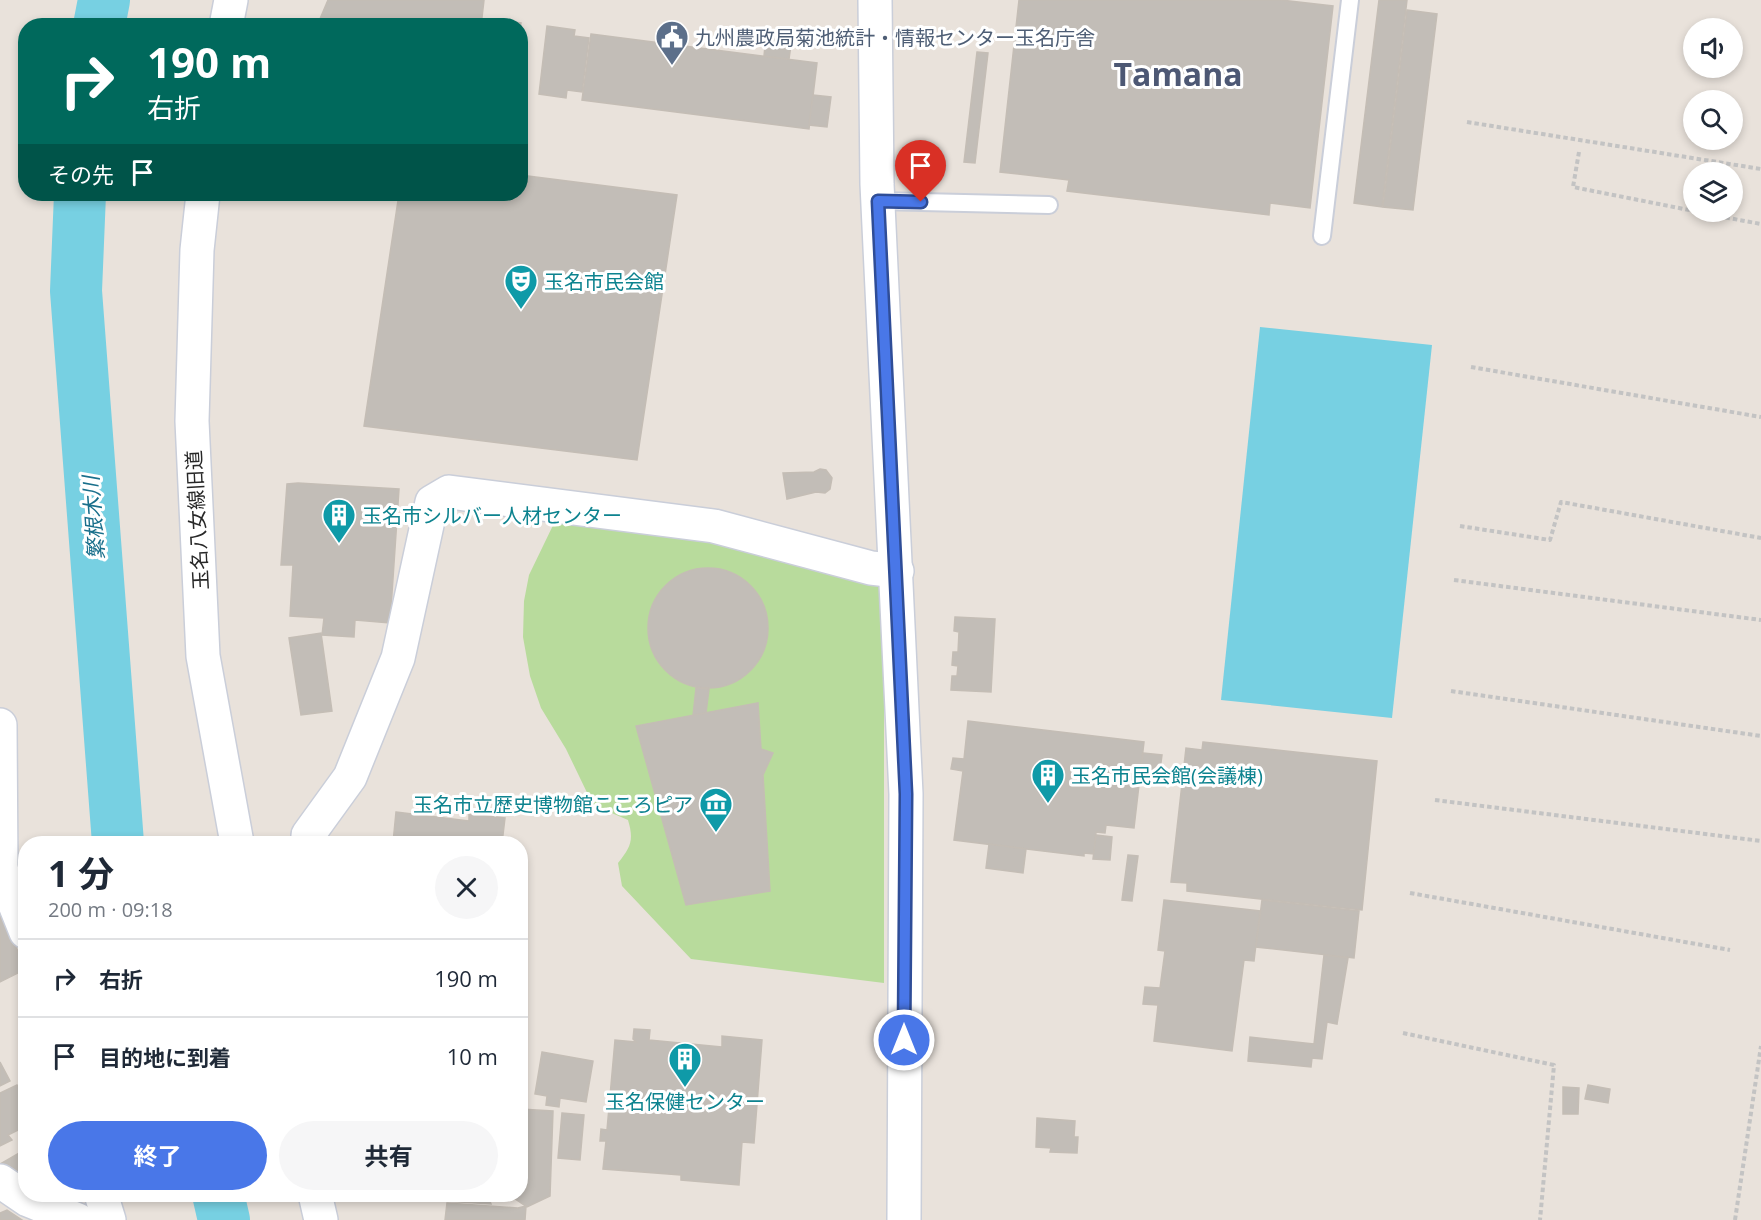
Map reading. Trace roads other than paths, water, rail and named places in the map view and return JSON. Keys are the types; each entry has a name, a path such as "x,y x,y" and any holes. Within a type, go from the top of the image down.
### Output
{"street":[{"path":"228,18 231,0"},
{"path":"875,0 878,201 906,794 904,1220"},
{"name":"玉名八女線旧道","path":"202,201 197,250 192,421 203,656 236,836"},
{"path":"308,836 350,777 398,658 432,502 449,492 714,526 872,567 897,571"},
{"path":"0,725 0,868 18,912"},
{"path":"0,1181 18,1193"},
{"path":"33,1202 78,1220"},
{"path":"103,1202 109,1220"},
{"path":"317,1202 321,1220"}],"lane":[{"path":"1322,236 1350,0"},
{"path":"878,201 1049,205"}],"water":[{"path":"1260,327 1432,345 1392,718 1221,700"}],"waterway":[{"name":"繁根木川","path":"101,18 104,0"},
{"name":"繁根木川","path":"80,201 76,291 117,836"},
{"name":"繁根木川","path":"220,1202 224,1220"}],"place":[{"name":"九州農政局菊池統計・情報センター玉名庁舎","path":"672,66"},
{"name":"玉名市民会館","path":"521,310"},
{"name":"玉名市シルバー人材センター","path":"339,544"},
{"name":"玉名市民会館(会議棟)","path":"1048,804"},
{"name":"玉名市立歴史博物館こころピア","path":"716,833"},
{"name":"玉名保健センター","path":"685,1088"}],"district":[{"name":"Tamana","path":"1178,73"}]}
